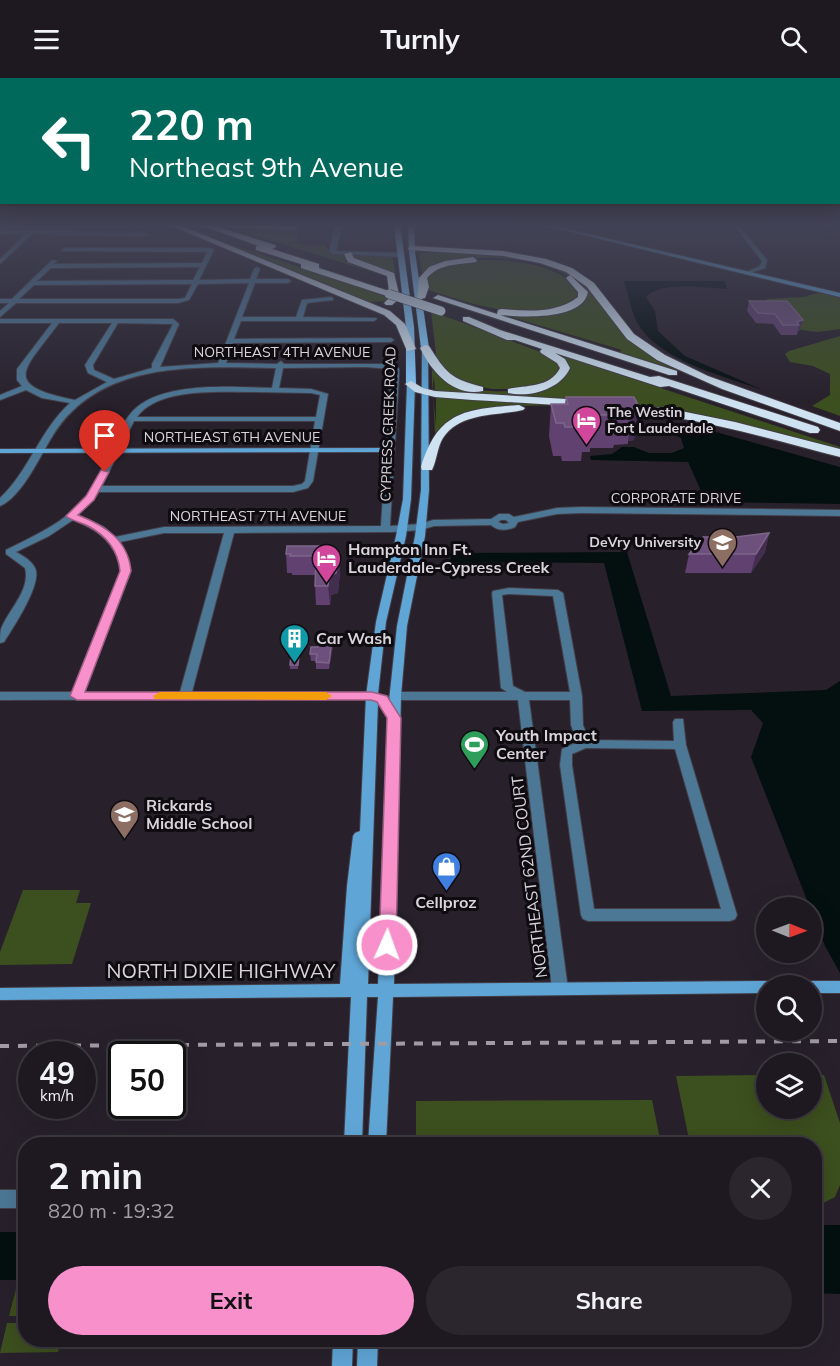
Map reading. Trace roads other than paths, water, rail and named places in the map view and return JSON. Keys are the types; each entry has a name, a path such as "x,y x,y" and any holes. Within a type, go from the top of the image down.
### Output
{"highway":[{"path":"320,284 393,317 400,324 411,349"},
{"path":"378,284 388,287"},
{"path":"379,284 388,287"},
{"path":"379,284 447,310 554,356 564,363 564,374 551,383 528,389 503,391 474,388 453,381 438,372 425,348"},
{"path":"382,284 388,287"},
{"path":"344,294 376,304 391,303 395,298 393,284"},
{"path":"420,298 424,284"},
{"path":"447,310 531,313 571,306 580,300 583,294 576,284"},
{"path":"590,284 625,332 653,353 686,369 840,427"},
{"path":"447,310 817,419"},
{"path":"447,310 840,432"},
{"path":"447,310 840,439"},
{"path":"447,310 840,443"},
{"path":"411,384 426,393 661,412 707,420 840,453"},
{"path":"427,467 440,433 454,423 471,416 527,407 611,407"}],"main road":[{"name":"CYPRESS CREEK ROAD","path":"353,991 368,802 372,696 384,607 402,528 408,487 411,349 404,284"},
{"path":"377,1137 386,992 394,696 402,626 421,527 427,467 425,348 418,284"},
{"path":"804,284 840,293"},
{"name":"NORTHEAST 6TH AVENUE","path":"0,453 391,453"},
{"path":"376,667 386,692 394,696"},
{"path":"372,696 382,699 394,718"},
{"name":"NORTH DIXIE HIGHWAY","path":"0,993 386,992 756,987"},
{"path":"822,987 840,987"},
{"path":"353,991 353,1137"},
{"path":"342,1366 343,1347"},
{"path":"367,1366 368,1347"}],"street":[{"path":"0,315 33,284"},
{"path":"0,301 178,301 187,299 193,284"},
{"path":"221,364 252,284"},
{"path":"299,319 303,302 331,299"},
{"path":"238,319 374,319"},
{"path":"0,321 172,321 176,324 156,369"},
{"path":"0,497 36,453 72,402 45,396 26,387 21,380 21,369 57,321"},
{"path":"112,381 92,371 89,365 117,321"},
{"path":"230,341 391,340"},
{"name":"NORTHEAST 4TH AVENUE","path":"72,402 112,381 156,369 221,364 392,366 395,369 395,376 391,453"},
{"path":"275,391 281,364"},
{"path":"0,398 26,387"},
{"path":"3,552 36,539 71,516 97,489 136,410 148,402 180,393 275,391 321,393 324,396 309,481 305,486 293,489 97,489"},
{"path":"131,419 319,419"},
{"path":"0,503 16,488 36,453"},
{"path":"385,529 391,453"},
{"name":"CORPORATE DRIVE","path":"421,527 476,530 495,524 511,526 514,523 513,520 557,511 581,510 840,513"},
{"path":"71,516 92,524 116,540 124,559 123,582 77,696"},
{"path":"402,528 421,527"},
{"name":"NORTHEAST 7TH AVENUE","path":"116,540 164,530 402,528"},
{"path":"185,696 230,529"},
{"path":"0,640 25,594 32,572 30,568 3,552"},
{"path":"523,696 507,688 497,593 509,591 558,593 576,696 577,725 584,744"},
{"path":"0,696 372,696"},
{"path":"394,696 576,696"},
{"name":"NORTHEAST 62ND COURT","path":"523,696 560,989"},
{"path":"679,722 680,746 730,915 588,915 566,752 584,744 680,746"},
{"path":"0,1199 18,1199"}],"railway":[{"path":"0,1046 840,1041"}],"place":[{"name":"The Westin Fort Lauderdale","path":"586,446"},
{"name":"DeVry University","path":"722,568"},
{"name":"Hampton Inn Ft. Lauderdale-Cypress Creek","path":"327,584"},
{"name":"Car Wash","path":"295,664"},
{"name":"Youth Impact Center","path":"475,770"},
{"name":"Rickards Middle School","path":"125,840"},
{"name":"Cellproz","path":"446,892"}]}
